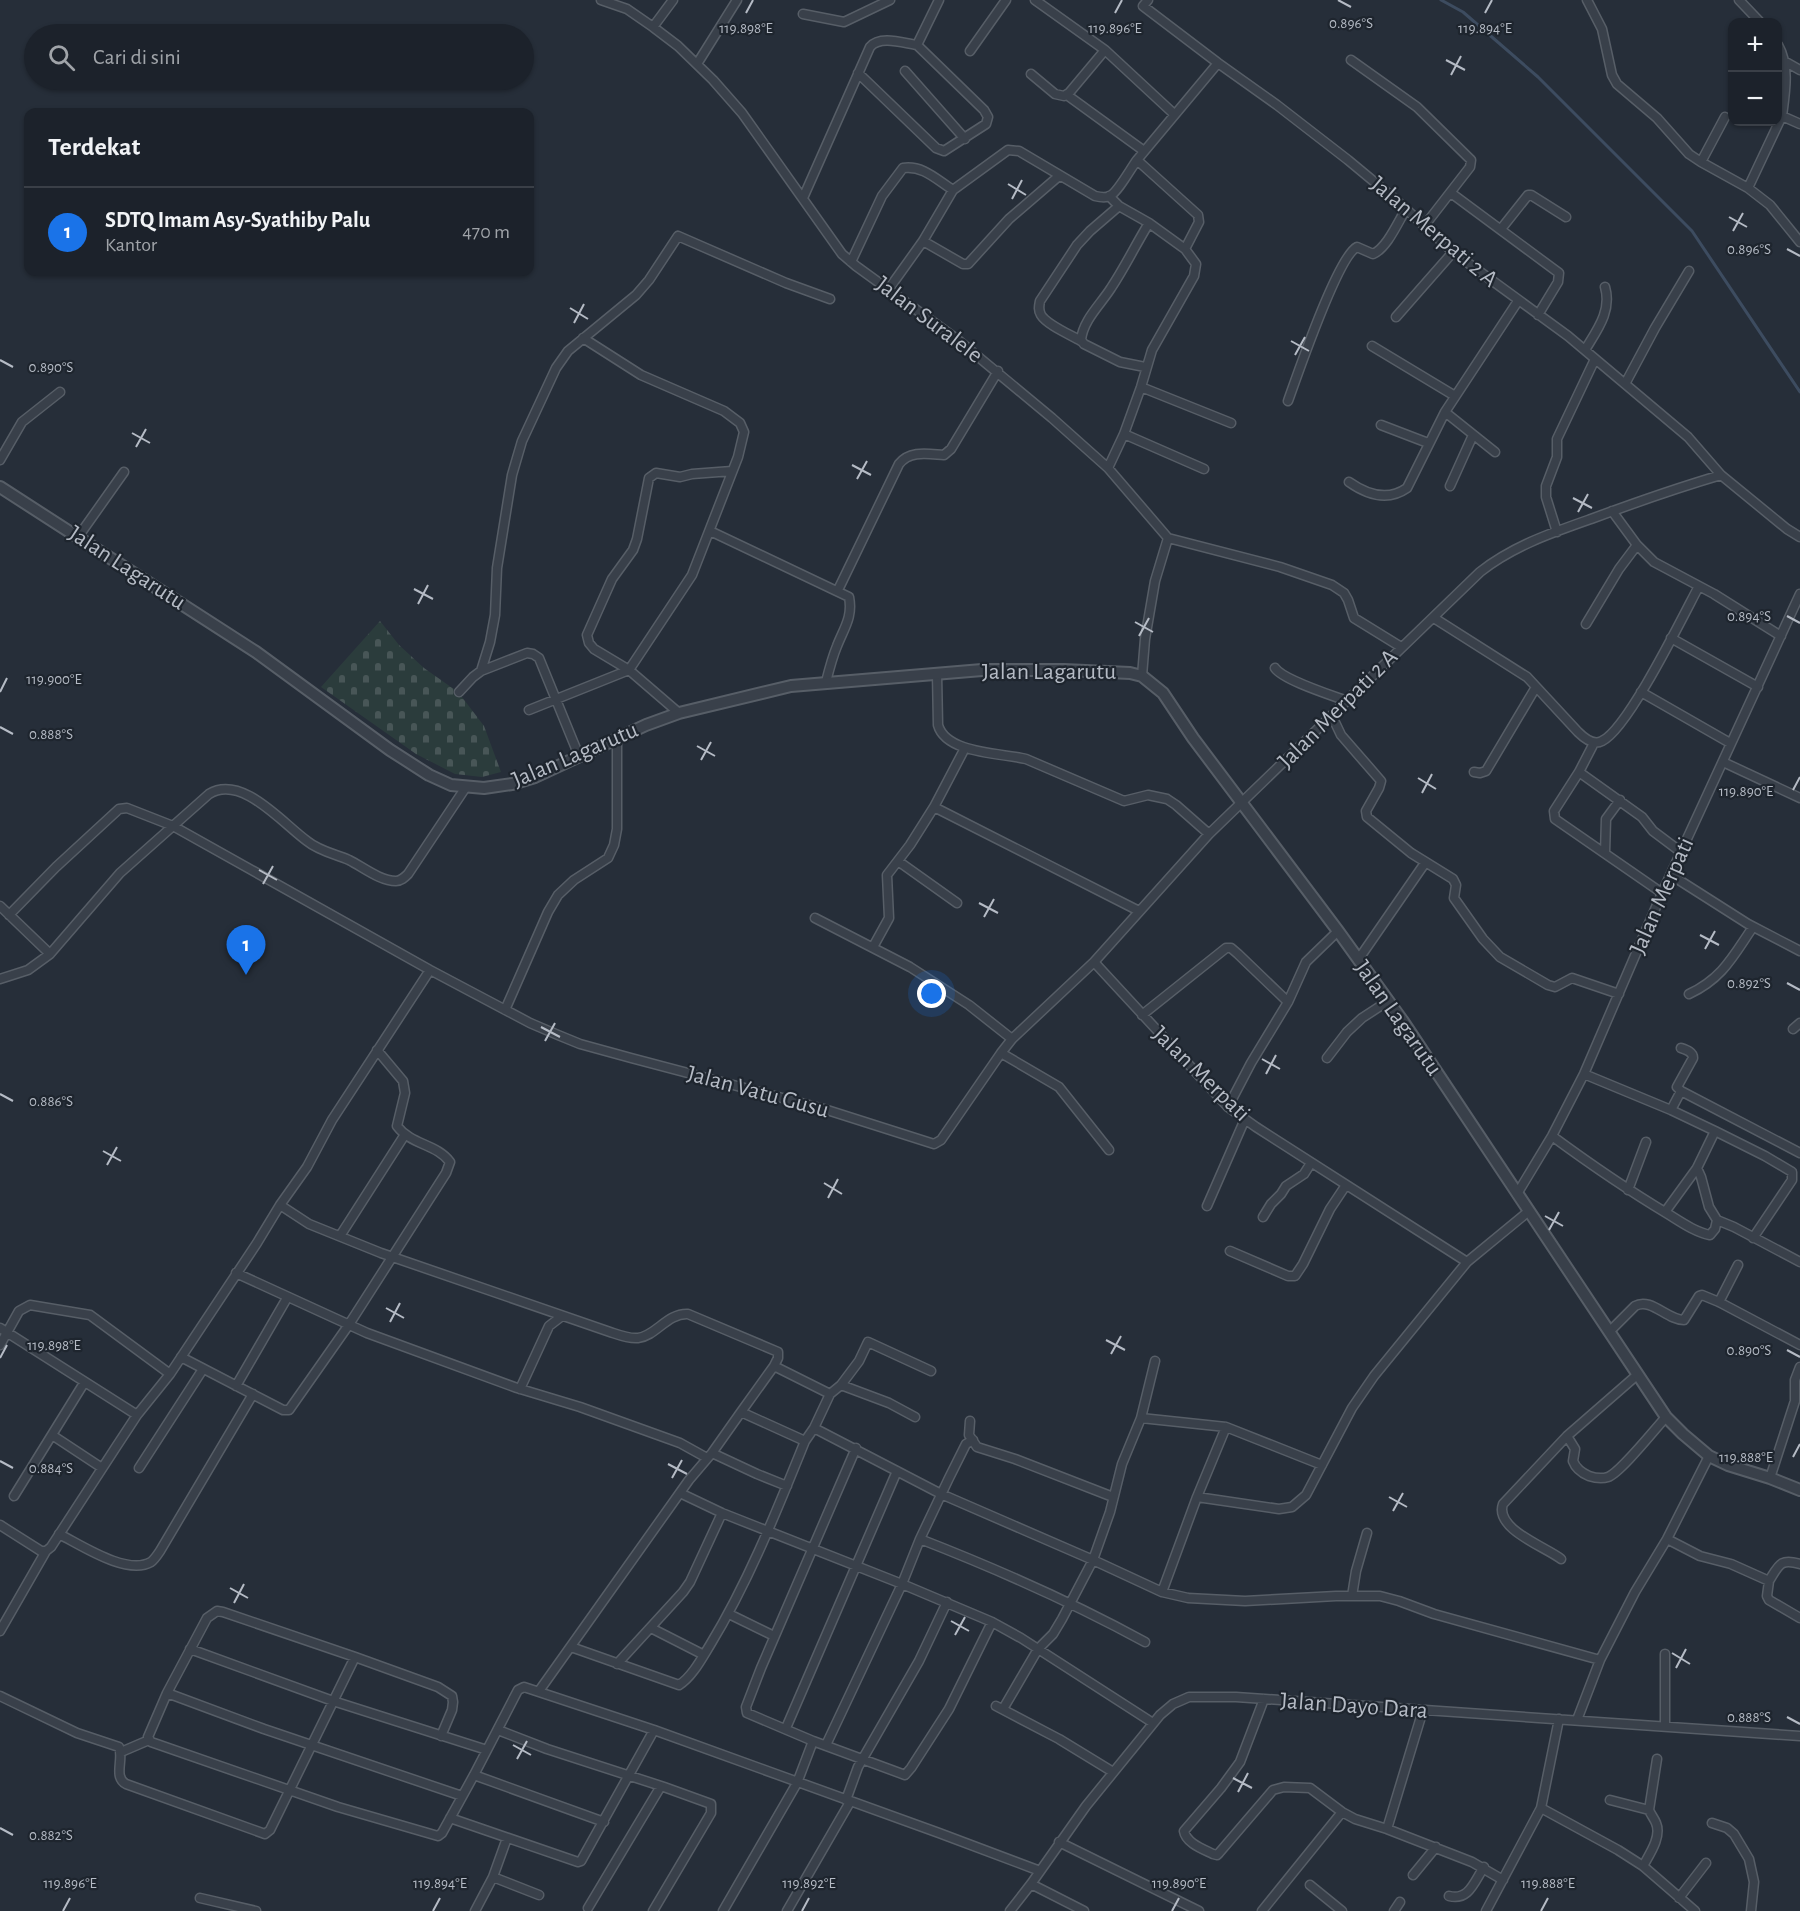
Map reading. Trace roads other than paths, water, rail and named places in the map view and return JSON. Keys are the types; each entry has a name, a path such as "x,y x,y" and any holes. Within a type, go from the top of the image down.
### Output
{"street":[{"name":"Jalan Suralele","path":"601,0 627,9 678,46 697,64 742,113 832,241 851,262 931,319 998,372 1108,468 1168,538"},
{"path":"653,27 673,0"},
{"path":"697,64 737,0"},
{"path":"870,0 880,5"},
{"path":"803,14 844,22 890,0"},
{"path":"917,45 939,0"},
{"path":"970,51 1006,0"},
{"path":"1035,0 1105,50 1174,114"},
{"name":"Jalan Merpati 2 A","path":"1148,0 1143,6 1284,110 1348,160 1425,225 1453,252 1595,358 1688,437 1721,475 1800,537"},
{"path":"1587,0 1602,29 1611,75 1617,84 1658,118 1682,147 1701,162 1748,188 1770,205 1800,242"},
{"path":"1739,0 1756,18"},
{"path":"803,198 867,52 873,43 880,40 917,45 984,110 988,117 986,124 944,151 940,150 858,73"},
{"path":"1031,74 1062,97 1067,95 1105,50"},
{"path":"1782,56 1786,70 1782,116 1800,124"},
{"path":"1351,60 1417,107 1469,157 1472,164 1425,225"},
{"path":"1784,61 1800,70"},
{"path":"1110,196 1174,114 1218,63"},
{"path":"905,71 965,139"},
{"path":"1067,95 1144,152"},
{"path":"1701,162 1725,117"},
{"path":"1748,188 1777,126"},
{"path":"888,290 923,241 953,190 1003,153 1013,149 1095,196 1110,196 1119,206 1149,223 1185,249 1196,264 1194,276 1152,350 1124,434 1108,468"},
{"path":"1137,160 1199,218 1198,226 1185,249"},
{"path":"851,262 882,196 903,168 920,168 953,190"},
{"path":"923,241 963,264 968,264 1009,219 1059,176"},
{"path":"1451,193 1560,276 1538,315"},
{"path":"1501,229 1528,195 1566,217"},
{"path":"1119,206 1077,245 1040,301 1039,308 1046,321 1081,341 1120,362 1145,367"},
{"path":"1288,401 1326,299 1350,253 1357,248 1376,253 1382,248 1406,209"},
{"path":"1081,341 1083,330 1095,309 1111,288 1149,223"},
{"path":"481,671 495,615 497,568 515,461 556,368 568,351 636,295 649,280 678,236 786,283 830,299"},
{"path":"1396,317 1453,252"},
{"path":"1626,384 1655,328 1689,271"},
{"path":"1585,350 1606,311 1608,298 1605,287"},
{"path":"1348,482 1363,492 1385,496 1400,493 1407,488 1445,412 1518,301"},
{"path":"529,710 629,670 692,575 738,457 744,432 740,423 724,411 641,375 582,338"},
{"path":"1372,346 1455,396"},
{"path":"1557,532 1546,497 1546,486 1557,457 1557,439 1595,358"},
{"path":"838,590 899,464 904,458 914,454 944,455 951,449 998,372"},
{"path":"1141,387 1231,423"},
{"path":"0,460 22,422 60,392"},
{"path":"1445,412 1495,452"},
{"path":"1381,425 1428,443"},
{"path":"1124,434 1204,470"},
{"path":"1450,486 1473,435"},
{"path":"679,713 629,670 590,646 587,635 612,579 633,550 649,478 656,473 676,477 732,471"},
{"path":"78,537 124,472"},
{"name":"Jalan Merpati 2 A","path":"1242,803 1401,647 1480,572 1497,559 1514,549 1612,511 1721,475"},
{"name":"Jalan Lagarutu","path":"0,488 256,652 410,763 451,785 484,788 512,784 535,777 616,739 679,713 773,689 826,682 1044,669 1130,673 1142,676 1163,693 1193,738 1388,1001 1666,1417 1709,1456 1728,1466 1770,1478 1800,1490"},
{"path":"1612,511 1637,546 1654,562 1699,586 1781,636"},
{"path":"710,531 849,597 852,609 832,659 826,682"},
{"path":"1142,676 1145,639 1155,580 1168,538 1280,567 1332,585 1344,593 1354,618 1401,647"},
{"path":"1586,624 1619,569 1637,546"},
{"path":"1434,618 1527,677 1578,732 1594,743 1603,741 1616,729 1641,692 1699,586"},
{"name":"Jalan Merpati","path":"1517,1194 1552,1136 1584,1074 1662,893 1800,594"},
{"path":"1671,638 1758,687"},
{"path":"459,692 481,671 527,653 533,654 539,658 579,756"},
{"path":"1275,668 1289,678 1347,701"},
{"path":"937,674 940,730 951,740 976,752 1026,759 1124,801 1148,795 1167,800 1209,834"},
{"path":"1474,772 1486,771 1536,687"},
{"path":"1641,692 1730,743"},
{"path":"1332,716 1341,735 1381,781 1365,814 1373,824 1425,863 1453,879 1456,885 1454,898 1483,939 1506,963 1548,985 1558,986 1572,978 1619,994"},
{"path":"505,1010 548,912 558,895 574,880 608,858 614,845 617,829 616,739"},
{"path":"1594,743 1554,811 1555,819 1662,893"},
{"path":"873,947 889,918 887,875 934,807 965,748"},
{"path":"1723,762 1800,798"},
{"path":"1579,772 1642,817 1653,831 1681,852"},
{"path":"0,979 27,970 50,954 120,873 209,794 219,788 232,789 267,807 308,843 381,876 399,881 408,874 466,787"},
{"path":"1605,853 1606,819 1620,800"},
{"name":"Jalan Vatu Gusu","path":"9,915 56,867 119,809 127,808 173,826 430,970 530,1023 580,1044 824,1109 934,1144 940,1140 1012,1040 1095,962 1209,834 1242,803"},
{"path":"934,807 1139,911"},
{"path":"898,861 957,903"},
{"path":"1358,960 1425,863"},
{"path":"1671,875 1753,927 1800,951"},
{"path":"0,906 50,954"},
{"path":"815,918 910,967 969,1005 1012,1040"},
{"path":"1689,994 1720,974 1753,927"},
{"path":"1228,1107 1251,1063 1288,1002 1306,962 1338,932"},
{"path":"1142,1015 1226,948 1231,948 1238,954 1288,1002"},
{"name":"Jalan Merpati","path":"1095,962 1228,1107 1311,1163 1467,1262"},
{"path":"0,1631 46,1551 51,1547 137,1415 170,1374 307,1167 332,1120 430,970"},
{"path":"1327,1058 1347,1032 1362,1018 1388,1001"},
{"path":"1681,1048 1689,1051 1694,1058 1677,1087 1681,1091 1800,1153"},
{"path":"181,1357 284,1410 289,1410 393,1257 446,1173 450,1162 444,1155 404,1136 397,1126 398,1114 405,1093 403,1081 394,1067 377,1050"},
{"path":"1001,1053 1059,1087 1109,1150"},
{"path":"1584,1074 1671,1110 1765,1156 1792,1172 1792,1180 1753,1238"},
{"path":"1671,1110 1681,1091"},
{"path":"1207,1206 1245,1119"},
{"path":"1665,1212 1697,1168 1715,1131"},
{"path":"340,1236 404,1136"},
{"path":"1552,1136 1628,1190 1707,1235 1713,1232 1717,1220"},
{"path":"1628,1190 1646,1142"},
{"path":"1263,1216 1287,1186 1304,1174 1311,1163"},
{"path":"1697,1168 1709,1207 1717,1220 1800,1262"},
{"path":"1230,1251 1294,1276 1303,1264 1330,1209 1346,1185"},
{"path":"280,1205 309,1224 393,1257 620,1335 640,1338 681,1313 778,1352 774,1366 539,1691"},
{"path":"1197,1497 1279,1509 1292,1507 1306,1495 1352,1408 1374,1376 1467,1262 1529,1211"},
{"path":"1719,1302 1738,1266"},
{"path":"236,1274 348,1326 520,1389 580,1407 680,1443 787,1485"},
{"path":"1610,1331 1640,1303 1684,1320 1699,1296 1702,1295 1800,1345"},
{"path":"236,1386 287,1298"},
{"path":"0,1345 4,1330 19,1311 30,1305 61,1312 77,1312 90,1316 170,1374"},
{"path":"520,1389 549,1326 562,1316"},
{"path":"4,1330 137,1415"},
{"path":"571,1647 679,1685 685,1681 729,1614 767,1532 805,1441 814,1428 830,1394 842,1385 868,1342 931,1371"},
{"path":"1113,1772 1077,1749 999,1708 1038,1649 1053,1634 1093,1560 1122,1464 1141,1418 1155,1361"},
{"path":"774,1366 830,1394"},
{"path":"1770,1478 1795,1401 1795,1380 1800,1367"},
{"path":"139,1468 203,1369"},
{"path":"1561,1559 1527,1540 1508,1523 1501,1510 1507,1498 1567,1436 1637,1375"},
{"path":"14,1496 84,1383"},
{"path":"842,1385 874,1396 915,1417"},
{"path":"59,1534 122,1565 136,1566 151,1562 160,1551 253,1394"},
{"path":"741,1412 805,1441"},
{"path":"1567,1436 1575,1449 1573,1461 1576,1468 1592,1477 1607,1478 1624,1464 1666,1417"},
{"path":"1141,1418 1226,1427 1322,1465"},
{"path":"970,1421 969,1435 977,1447 1015,1459 1113,1497"},
{"path":"1162,1592 1226,1427"},
{"path":"814,1428 941,1494 1162,1592 1188,1598 1245,1601 1352,1596 1390,1598 1434,1614 1600,1660"},
{"path":"52,1435 102,1468"},
{"path":"826,1745 902,1584 941,1494 966,1444 973,1440"},
{"path":"856,1448 774,1636 746,1707 747,1713 813,1741 905,1775 949,1709 992,1622"},
{"path":"1577,1720 1600,1660 1635,1592 1667,1539 1709,1456"},
{"path":"786,1728 897,1471"},
{"path":"680,1493 722,1514 902,1584 992,1622 1153,1723"},
{"path":"617,1664 670,1608 690,1582 722,1514"},
{"path":"0,1525 41,1551 46,1551"},
{"path":"1352,1596 1356,1571 1367,1533"},
{"path":"920,1539 1000,1570 1071,1603 1145,1642"},
{"path":"1667,1539 1700,1556 1731,1564 1769,1581"},
{"path":"1800,1564 1786,1561 1779,1564 1769,1581 1767,1596 1769,1600 1800,1618"},
{"path":"787,1911 848,1801 858,1767 919,1661 947,1602"},
{"path":"149,1740 148,1734 190,1649 207,1618 217,1611 438,1687 452,1696 453,1702 441,1736"},
{"path":"729,1614 774,1636"},
{"path":"651,1628 704,1655"},
{"path":"190,1649 333,1701 487,1750"},
{"path":"1665,1654 1665,1726"},
{"path":"0,1696 77,1733 119,1747 121,1752 119,1777 126,1785 265,1834 270,1830 356,1657"},
{"path":"121,1752 149,1740 289,1790 435,1836 442,1833 518,1690 524,1687 654,1730 1040,1871"},
{"path":"167,1694 462,1796"},
{"name":"Jalan Dayo Dara","path":"1010,1911 1032,1884 1059,1842 1153,1723 1173,1704 1189,1697 1236,1696 1800,1736"},
{"path":"1264,1699 1240,1762 1221,1788 1185,1829 1185,1837 1202,1849 1217,1855 1273,1790 1279,1787 1310,1788 1355,1819 1484,1867 1503,1880"},
{"path":"1387,1829 1424,1710"},
{"path":"1486,1911 1541,1808 1559,1719"},
{"path":"498,1730 711,1804 711,1814 653,1911"},
{"path":"450,1818 578,1862 584,1859 654,1730"},
{"path":"723,1911 797,1783 813,1741"},
{"path":"1643,1866 1656,1841 1658,1831 1657,1824 1649,1810 1657,1759"},
{"path":"474,1775 604,1822"},
{"path":"588,1908 661,1786"},
{"path":"1610,1800 1649,1810"},
{"path":"1541,1808 1643,1866 1695,1911"},
{"path":"1262,1911 1342,1812"},
{"path":"1712,1823 1727,1828 1734,1834 1749,1859 1754,1882 1751,1911"},
{"path":"475,1911 493,1877 507,1838"},
{"path":"1059,1842 1199,1911"},
{"path":"1413,1875 1436,1848"},
{"path":"1679,1898 1706,1863"},
{"path":"1449,1896 1460,1898 1466,1894 1484,1867"},
{"path":"493,1877 539,1895"},
{"path":"1032,1884 1084,1911"},
{"path":"1310,1885 1342,1911"},
{"path":"200,1898 256,1911"},
{"path":"1394,1911 1400,1902"}],"waterway":[{"path":"1441,0 1463,12 1538,77 1692,231 1800,392"}],"place":[{"name":"SDTQ Imam Asy-Syathiby Palu","path":"246,975"}]}
